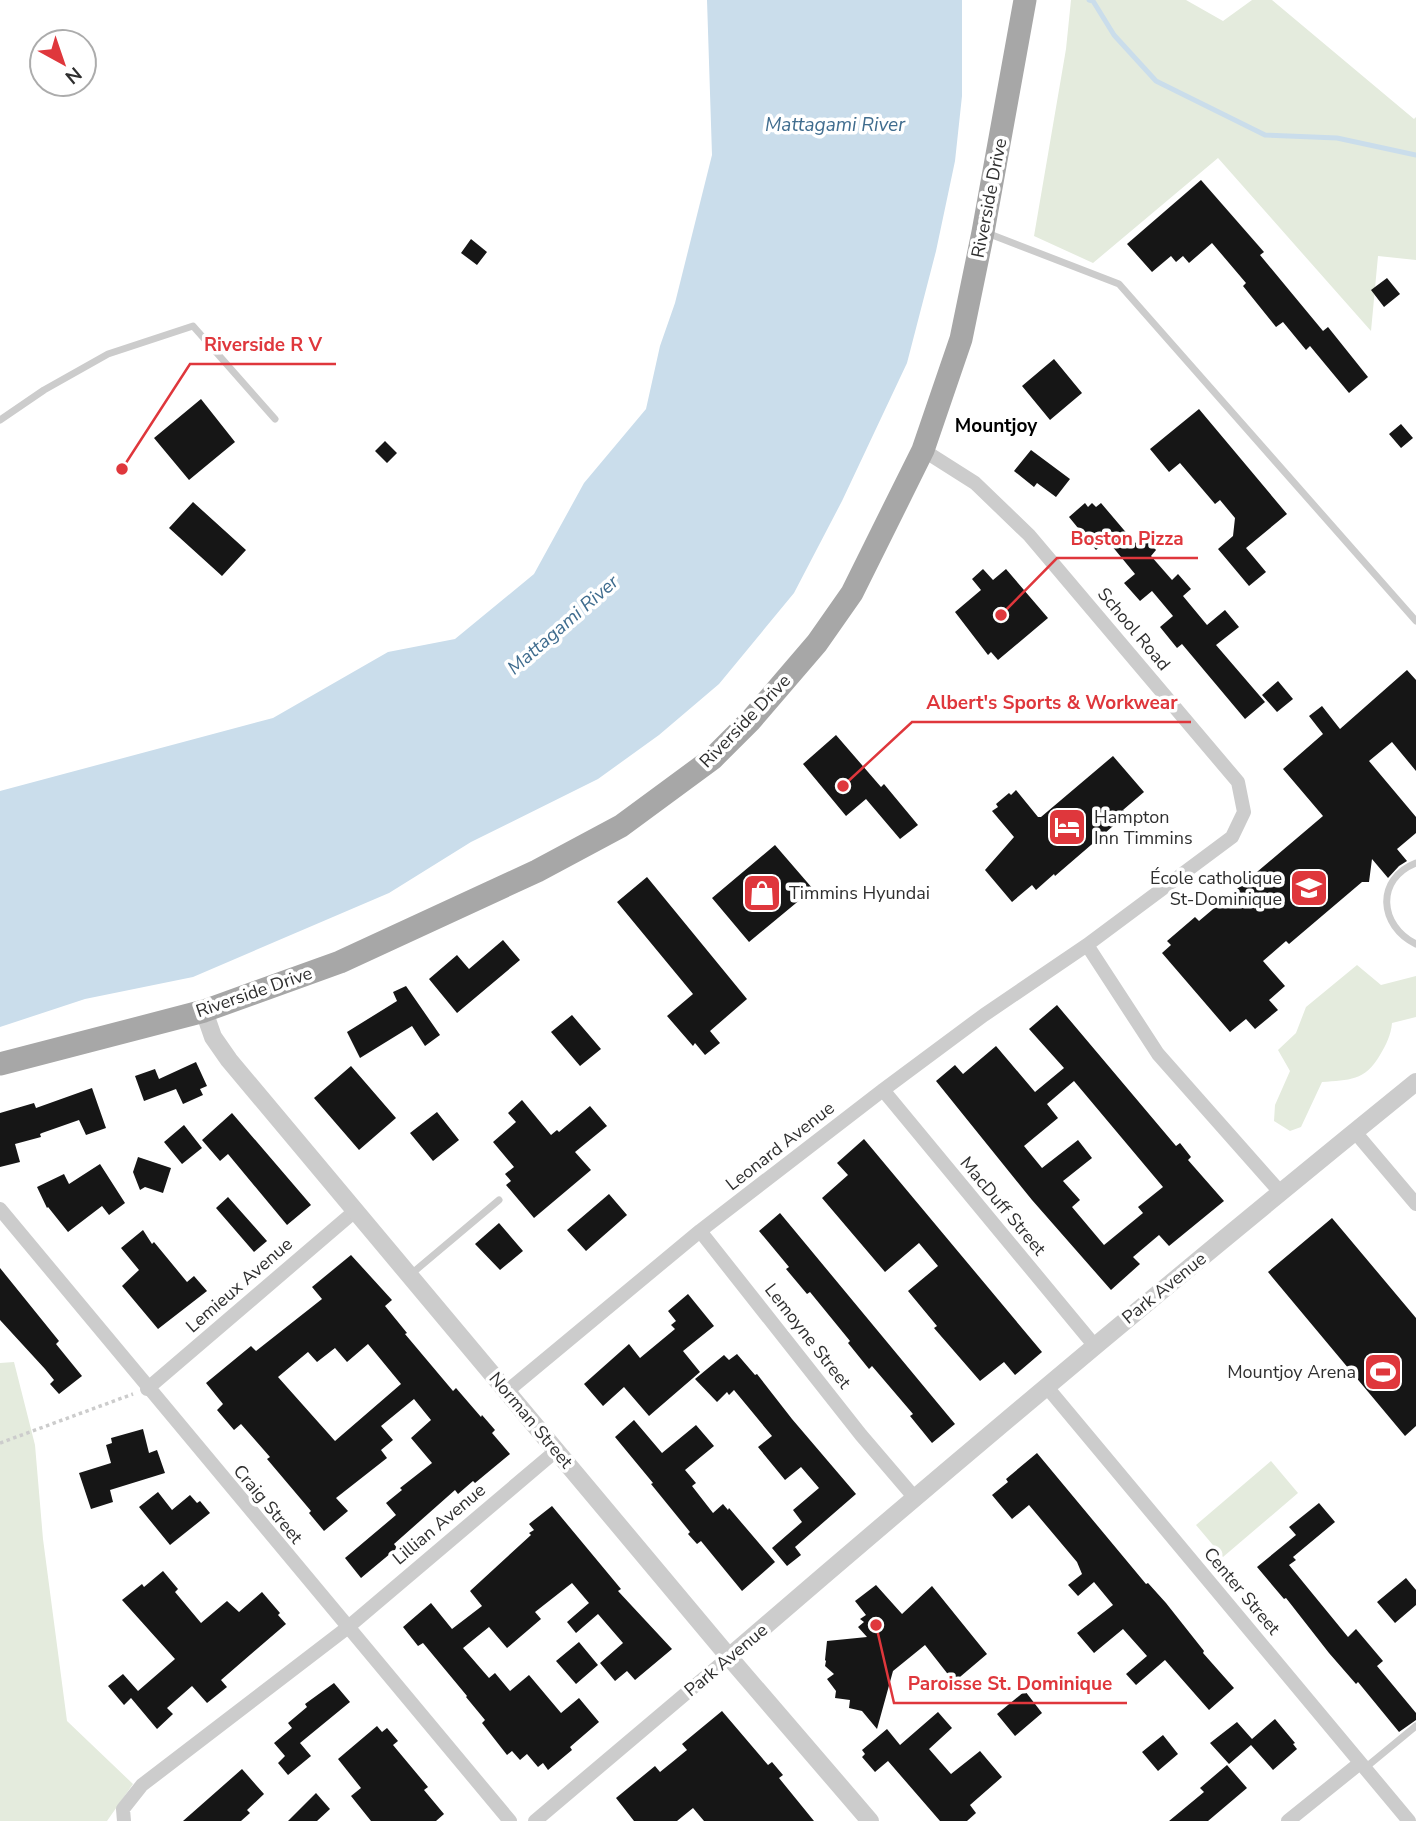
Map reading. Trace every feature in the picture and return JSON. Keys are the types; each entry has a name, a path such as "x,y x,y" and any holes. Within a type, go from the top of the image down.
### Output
{"main road":[{"name":"Riverside Drive","path":"0,1064 204,1011 340,962 537,871 621,826 712,760 751,720 817,643 852,593 923,450 961,339 1025,0"}],"street":[{"name":"School Road","path":"923,450 975,483 1029,535 1238,782 1244,812 1232,836 1087,945"},
{"name":"Leonard Avenue","path":"506,1392 700,1231 883,1090 984,1015 1087,945"},
{"path":"1087,945 1158,1054 1281,1193"},
{"name":"Norman Street","path":"204,1011 217,1044 506,1392 870,1821"},
{"name":"Park Avenue","path":"545,1818 914,1496 1416,1082"},
{"name":"MacDuff Street","path":"883,1090 1094,1345"},
{"path":"1354,1132 1416,1204"},
{"name":"Craig Street","path":"0,1209 346,1628 510,1821"},
{"name":"Lemieux Avenue","path":"147,1389 355,1211"},
{"name":"Lemoyne Street","path":"700,1231 914,1496"},
{"name":"Center Street","path":"1046,1386 1409,1821"},
{"name":"Lillian Avenue","path":"346,1628 557,1450"},
{"path":"124,1821 122,1809 142,1785 346,1628"},
{"path":"1288,1821 1363,1766"}],"lane":[{"path":"983,232 1119,284 1416,621"},
{"path":"0,420 44,390 107,354 193,326 275,419"},
{"path":"1416,863 1397,876 1389,888 1386,902 1394,928 1404,938 1416,944"},
{"path":"409,1275 499,1200"},
{"path":"1363,1766 1416,1726"}],"path":[{"path":"0,1443 147,1389"}],"shaded area":[{"path":"1071,0 1186,0 1223,21 1252,0 1272,0 1414,119 1416,117 1416,260 1378,256 1371,331 1218,158 1093,263 1034,236 1066,49"},
{"path":"1357,965 1381,985 1416,976 1416,1017 1392,1023 1382,1051 1368,1070 1356,1078 1322,1082 1301,1127 1290,1131 1274,1121 1275,1105 1290,1071 1278,1050 1296,1033 1306,1007"},
{"path":"14,1362 35,1445 43,1539 67,1721 133,1784 107,1821 0,1821 0,1363"},
{"path":"1271,1461 1298,1493 1223,1557 1196,1525"}],"water":[{"name":"Mattagami River","path":"707,0 962,0 962,96 955,161 936,251 907,363 842,501 794,593 719,684 659,735 598,779 471,842 389,893 193,977 85,999 0,1027 0,791 273,718 388,652 455,639 534,574 584,483 646,409 660,346 675,303 712,155"}],"building":[{"path":"1201,180 1264,252 1260,255 1323,331 1328,327 1368,377 1349,393 1310,346 1306,350 1283,322 1276,327 1243,286 1246,283 1212,243 1189,263 1183,256 1176,262 1171,256 1152,272 1127,244"},
{"path":"471,239 487,252 477,265 461,253"},
{"path":"1387,278 1400,294 1384,307 1371,290"},
{"path":"1054,359 1082,393 1050,420 1022,386"},
{"path":"201,399 235,442 189,480 154,438"},
{"path":"1199,409 1287,514 1246,548 1266,572 1249,586 1218,549 1233,536 1235,518 1220,500 1215,504 1180,463 1169,472 1150,449"},
{"path":"1401,424 1413,438 1401,448 1389,434"},
{"path":"385,441 397,453 387,463 375,451"},
{"path":"1031,450 1070,479 1056,497 1037,483 1034,487 1014,471"},
{"path":"193,502 246,550 222,576 169,528"},
{"path":"1085,503 1088,507 1092,503 1096,507 1101,503 1135,543 1144,536 1156,550 1151,556 1172,580 1178,574 1191,589 1183,596 1207,625 1225,610 1239,627 1216,645 1265,702 1245,719 1182,644 1177,648 1160,627 1173,616 1152,591 1140,601 1124,583 1135,574 1107,540 1096,550 1069,517"},
{"path":"983,569 993,580 1006,569 1048,618 998,660 991,652 988,655 955,612 981,590 972,579"},
{"path":"1407,670 1416,680 1416,771 1392,742 1369,761 1416,817 1416,833 1397,849 1407,861 1388,878 1372,859 1369,882 1362,882 1289,944 1286,941 1263,961 1285,986 1269,1000 1278,1010 1255,1029 1246,1019 1230,1032 1162,953 1171,945 1167,941 1195,917 1199,921 1323,816 1283,769 1323,734 1309,716 1322,706 1340,729"},
{"path":"1278,681 1293,699 1277,712 1262,695"},
{"path":"836,735 881,787 884,784 918,825 900,839 866,799 846,816 803,764"},
{"name":"Hampton Inn Timmins","path":"1113,756 1144,792 1123,810 1127,814 1055,876 1054,874 1036,890 1032,885 1012,902 985,870 1014,837 992,811 998,807 996,804 1016,790 1038,817 1041,817"},
{"name":"Timmins Hyundai","path":"775,845 813,889 749,942 712,898"},
{"path":"647,877 747,999 710,1031 720,1043 705,1055 695,1043 693,1046 667,1016 693,994 617,902"},
{"path":"503,940 520,960 457,1013 429,979 457,955 469,969"},
{"path":"406,986 440,1035 425,1046 412,1026 360,1058 347,1032 397,1001 393,992"},
{"path":"1057,1005 1176,1146 1180,1143 1191,1157 1188,1160 1224,1201 1169,1246 1159,1235 1133,1257 1140,1264 1111,1290 1032,1200 936,1081 955,1065 963,1074 996,1046 1035,1092 1064,1068 1029,1029","holes":["1074,1081 1163,1187 1138,1207 1143,1213 1104,1245 1072,1207 1080,1200 1063,1181 1092,1158 1078,1140 1042,1168 1024,1146 1058,1118 1047,1104"]},
{"path":"572,1015 601,1049 580,1066 551,1032"},
{"path":"196,1062 207,1086 200,1089 203,1095 183,1104 176,1089 144,1101 135,1076 155,1069 159,1079"},
{"path":"351,1066 396,1118 359,1150 314,1098"},
{"path":"92,1088 106,1128 86,1135 79,1120 42,1133 41,1137 15,1144 20,1162 0,1167 0,1113 34,1103 36,1108"},
{"path":"522,1100 551,1135 557,1130 559,1132 590,1106 607,1126 575,1152 591,1170 534,1218 506,1185 511,1181 505,1174 514,1167 493,1142 516,1122 508,1113"},
{"path":"437,1112 459,1140 433,1161 410,1133"},
{"path":"232,1113 311,1205 287,1225 228,1154 220,1161 202,1140"},
{"path":"184,1125 202,1148 182,1164 164,1142"},
{"path":"864,1139 1042,1352 1015,1375 1004,1362 980,1381 934,1328 937,1326 908,1291 938,1266 919,1243 885,1272 822,1198 848,1175 837,1163"},
{"path":"138,1157 171,1168 163,1193 145,1187 140,1190 133,1172"},
{"path":"100,1164 125,1203 109,1215 102,1206 68,1232 47,1208 37,1187 64,1174 69,1184"},
{"path":"609,1194 627,1215 586,1251 567,1230"},
{"path":"228,1197 267,1241 254,1252 216,1208"},
{"path":"780,1213 955,1424 932,1443 910,1416 913,1414 872,1366 869,1369 848,1343 850,1341 810,1292 807,1294 786,1269 789,1267 759,1231"},
{"name":"Mountjoy Arena","path":"1332,1218 1416,1318 1416,1426 1405,1436 1268,1272"},
{"path":"499,1223 523,1251 500,1270 475,1244"},
{"path":"143,1230 152,1244 154,1242 187,1282 194,1276 207,1291 158,1329 122,1286 139,1270 121,1248"},
{"path":"351,1255 392,1300 385,1306 407,1333 405,1334 453,1391 456,1388 481,1417 482,1415 495,1430 492,1433 510,1454 475,1483 473,1481 458,1494 455,1490 394,1544 397,1548 361,1578 345,1558 396,1515 386,1503 402,1490 400,1488 432,1463 411,1438 431,1420 414,1399 381,1426 393,1440 381,1450 387,1458 336,1498 348,1511 324,1531 309,1513 311,1511 267,1459 270,1457 241,1424 234,1430 217,1410 223,1404 206,1383 251,1346 256,1351 322,1299 312,1287","holes":["368,1344 401,1384 335,1441 278,1377 308,1352 317,1362 335,1348 347,1362"]},
{"path":"0,1268 59,1341 56,1344 82,1376 59,1394 50,1384 54,1380 0,1320"},
{"path":"688,1294 714,1326 683,1351 700,1372 649,1416 624,1387 603,1406 584,1384 629,1344 640,1358 675,1329 671,1325 676,1321 668,1311"},
{"path":"737,1354 755,1375 757,1374 856,1494 795,1547 801,1555 787,1566 772,1548 802,1522 793,1510 819,1488 801,1467 785,1480 758,1447 772,1436 734,1390 729,1395 727,1392 717,1402 695,1379 724,1355 729,1360"},
{"path":"634,1420 662,1453 696,1425 714,1446 685,1470 696,1483 692,1486 713,1513 723,1504 728,1510 729,1508 775,1562 742,1591 701,1541 697,1544 688,1534 690,1532 615,1437"},
{"path":"143,1429 149,1453 157,1450 165,1473 110,1490 113,1502 91,1509 79,1473 111,1463 106,1445 112,1443 111,1438"},
{"path":"1037,1453 1146,1584 1148,1583 1166,1603 1203,1653 1234,1688 1209,1710 1165,1660 1136,1685 1126,1674 1147,1656 1123,1629 1094,1653 1077,1633 1113,1605 1094,1582 1078,1596 1068,1585 1082,1574 1077,1562 1029,1505 1012,1519 992,1495 1008,1482 1006,1479"},
{"path":"158,1492 172,1510 190,1495 197,1503 200,1501 210,1513 170,1545 139,1507"},
{"path":"1319,1503 1335,1522 1293,1557 1296,1560 1289,1565 1348,1637 1356,1629 1383,1661 1377,1666 1416,1713 1416,1720 1399,1732 1257,1567 1296,1535 1289,1527"},
{"path":"552,1506 621,1589 618,1591 672,1649 635,1680 627,1671 615,1681 600,1663 623,1643 598,1614 576,1633 567,1622 589,1603 572,1583 535,1612 541,1619 507,1648 489,1627 463,1648 489,1678 495,1673 510,1691 529,1675 561,1713 579,1698 599,1722 548,1770 543,1763 538,1767 527,1754 520,1760 512,1751 507,1755 482,1723 485,1720 467,1696 423,1643 418,1646 403,1627 431,1603 452,1629 482,1606 470,1591 531,1535 529,1533 534,1530 529,1524"},
{"path":"163,1571 178,1589 175,1592 201,1623 227,1601 239,1612 262,1592 286,1624 221,1680 227,1687 207,1703 192,1686 167,1708 173,1714 157,1729 131,1698 124,1705 108,1686 123,1674 138,1691 175,1659 122,1600"},
{"path":"1406,1578 1416,1590 1416,1605 1395,1623 1377,1602"},
{"path":"876,1585 902,1614 932,1586 987,1654 954,1682 925,1645 893,1671 877,1729 862,1711 849,1708 850,1700 835,1698 836,1691 827,1679 834,1674 825,1666 827,1641 867,1637 858,1627 864,1622 860,1619 866,1615 855,1601"},
{"path":"579,1642 598,1665 576,1684 556,1661"},
{"path":"334,1683 350,1702 300,1743 311,1756 288,1775 278,1763 285,1756 274,1743 292,1728 288,1723 307,1707 305,1704"},
{"path":"1025,1691 1042,1713 1015,1736 997,1714"},
{"path":"722,1711 768,1765 772,1762 783,1775 779,1778 814,1821 704,1821 693,1808 677,1821 634,1821 616,1798 655,1766 660,1772 687,1750 682,1744"},
{"path":"938,1712 952,1728 929,1749 951,1774 980,1751 1002,1777 970,1805 976,1813 967,1821 940,1821 888,1761 875,1772 862,1757 865,1754 862,1750 887,1729 900,1745"},
{"path":"1275,1719 1297,1749 1273,1770 1251,1745 1229,1764 1210,1743 1237,1722 1252,1739"},
{"path":"377,1726 382,1732 387,1728 398,1741 393,1745 428,1787 424,1790 444,1814 436,1821 371,1821 351,1796 361,1788 338,1759"},
{"path":"1163,1735 1178,1754 1158,1771 1142,1752"},
{"path":"1227,1765 1247,1788 1208,1821 1169,1821 1204,1792 1200,1788"},
{"path":"242,1769 264,1794 247,1810 250,1813 241,1821 183,1821"},
{"path":"316,1793 330,1809 317,1821 288,1821"}],"waterway":[{"path":"1089,0 1093,1 1114,35 1156,81 1265,135 1337,138 1416,155"}],"place":[{"name":"Riverside R V","path":"122,469"},
{"name":"Boston Pizza","path":"1001,615"},
{"name":"Albert's Sports & Workwear","path":"843,786"},
{"name":"Hampton Inn Timmins","path":"1067,827"},
{"name":"École catholique St-Dominique","path":"1309,888"},
{"name":"Timmins Hyundai","path":"762,893"},
{"name":"Mountjoy Arena","path":"1383,1372"},
{"name":"Paroisse St. Dominique","path":"876,1625"}],"district":[{"name":"Mountjoy","path":"996,426"}]}
